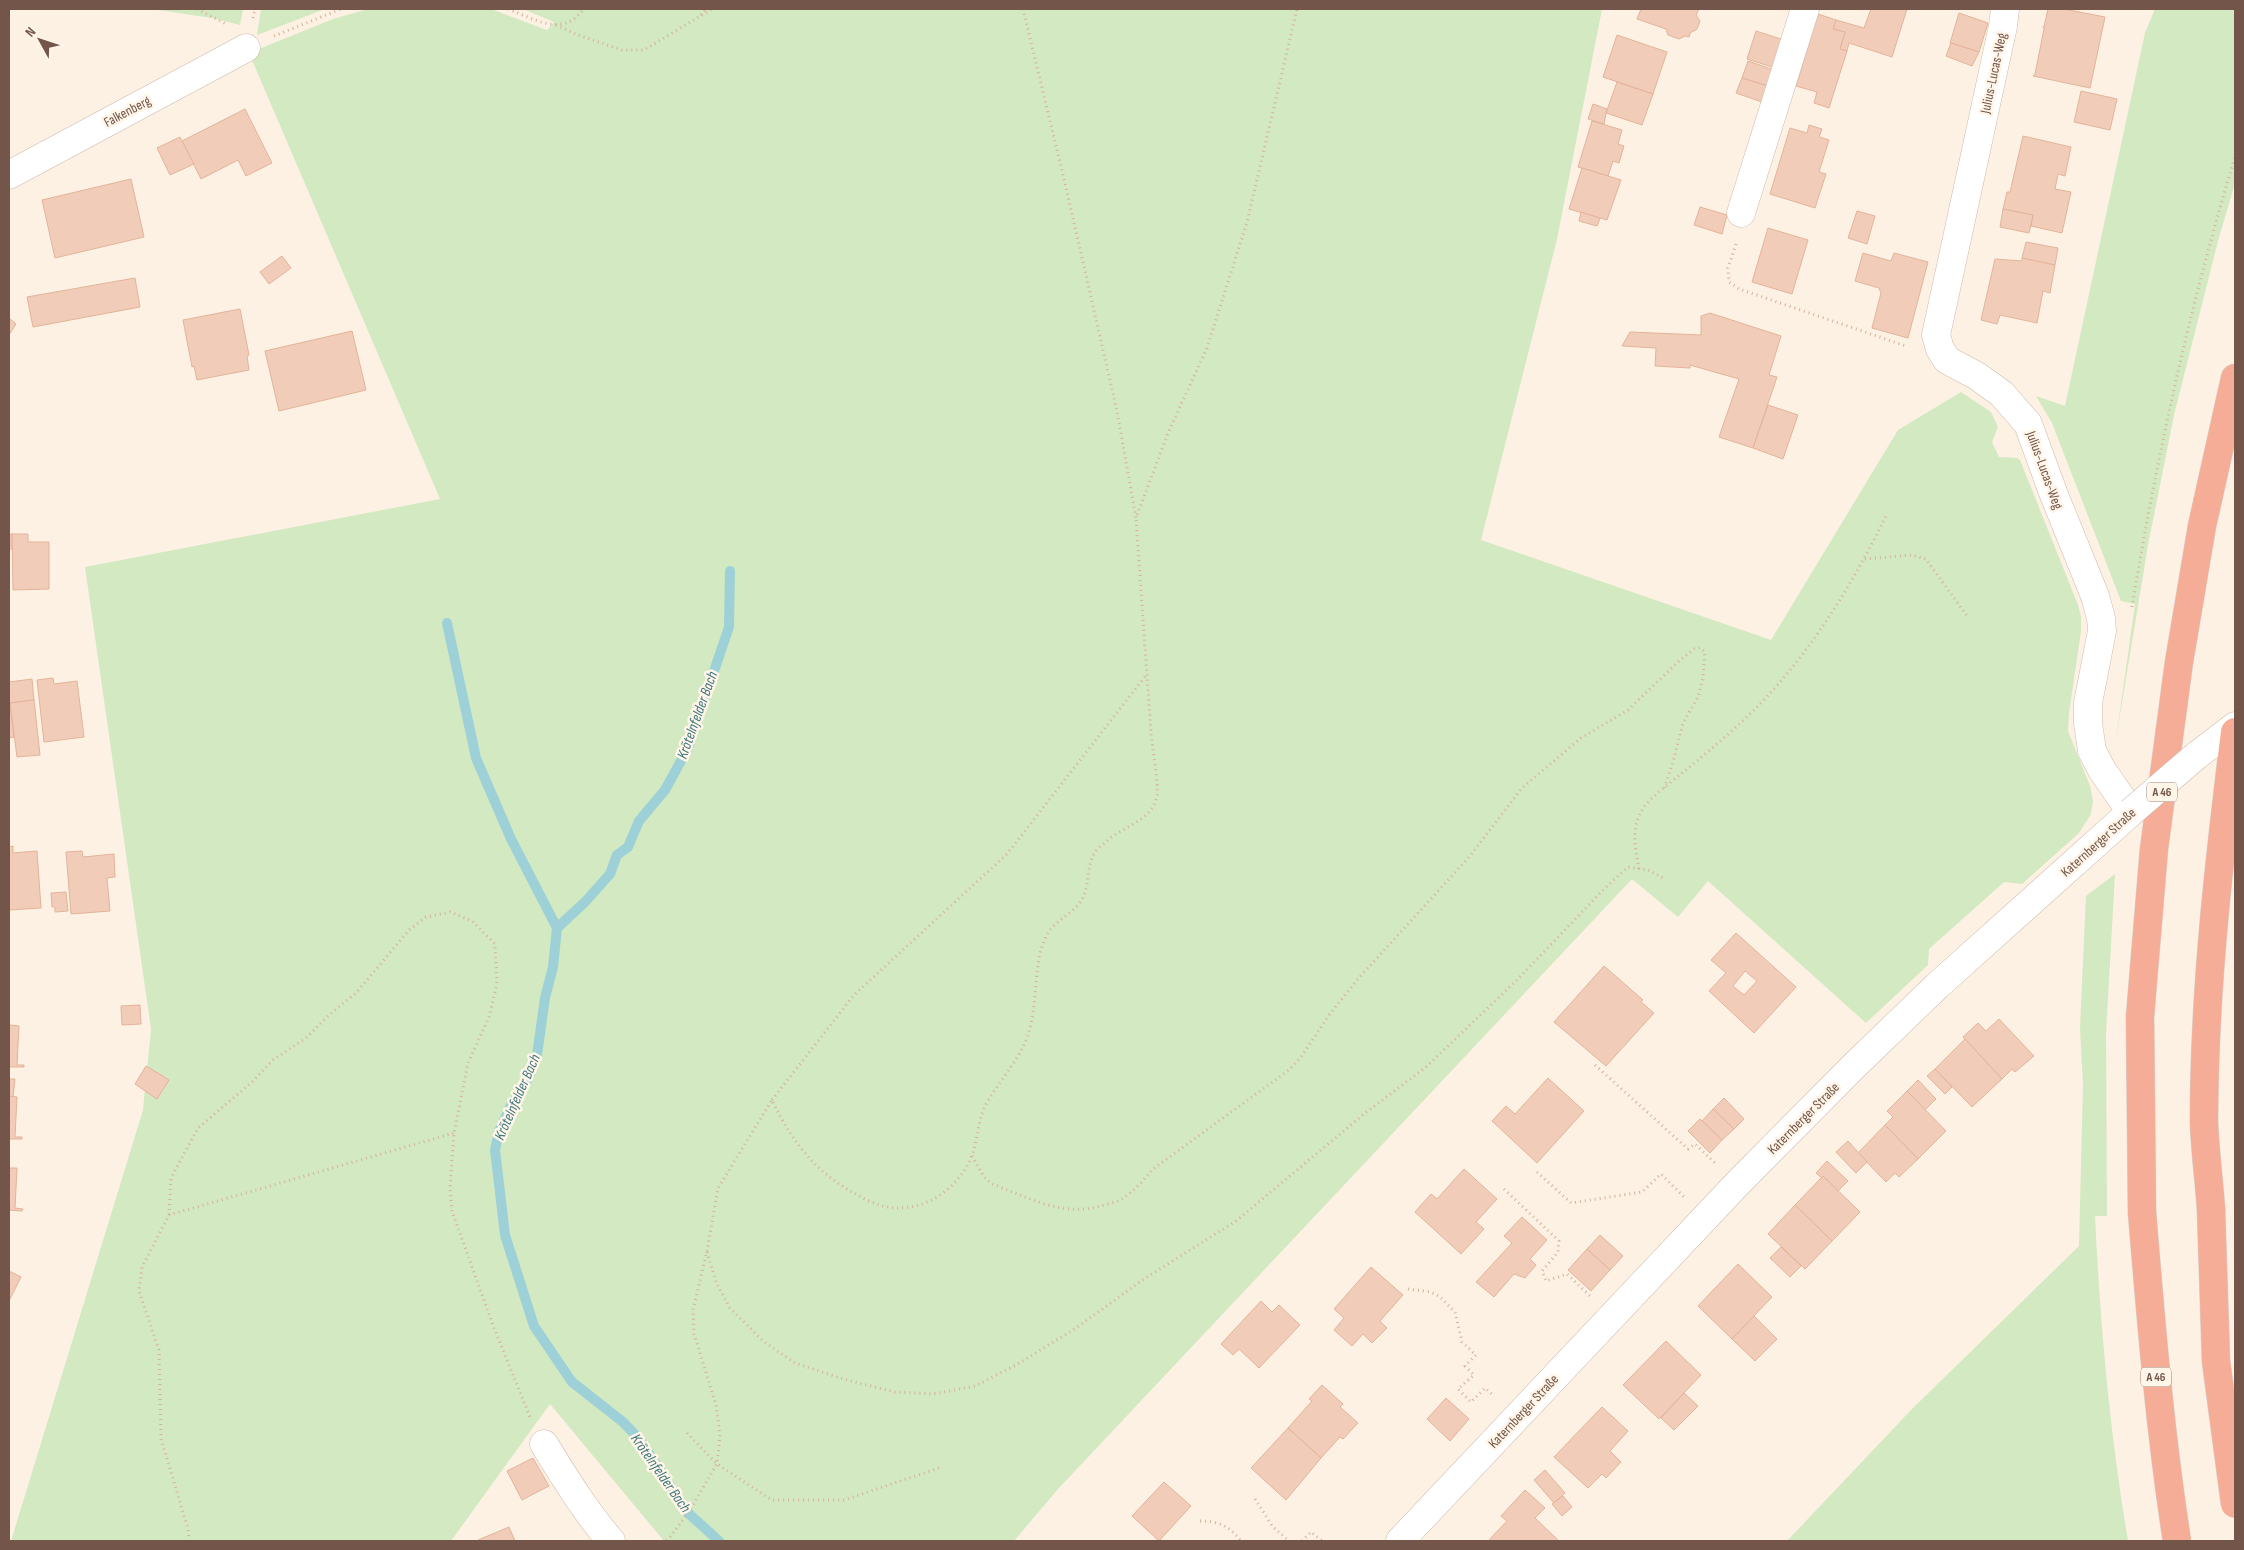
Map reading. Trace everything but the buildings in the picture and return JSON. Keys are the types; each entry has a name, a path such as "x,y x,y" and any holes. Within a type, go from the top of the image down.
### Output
{"highway":[{"name":"A 46","path":"2177,1541 2169,1490 2152,1339 2142,1212 2140,1017 2154,849 2179,662 2202,526 2235,378"},
{"path":"2235,732 2219,858 2210,966 2204,1122 2211,1209 2216,1361 2235,1504"}],"street":[{"path":"1741,213 1805,9"},
{"name":"Julius-Lucas-Weg","path":"2005,9 2002,35 1936,335 1940,349 1947,360 1977,376 2002,394 2028,424 2054,495 2095,596 2101,618 2102,630 2090,691 2088,723 2092,751 2102,770 2131,812"},
{"name":"Falkenberg","path":"9,175 246,48"},
{"name":"Katernberger Straße","path":"1400,1541 1738,1183 1861,1059 1937,986 2131,812 2183,766 2235,726"},
{"path":"544,1444 572,1490 593,1520 611,1541"}],"path":[{"path":"246,48 340,9"},
{"path":"508,9 548,24 556,25 566,24 578,16 584,9"},
{"path":"700,16 705,9"},
{"path":"556,25 578,35 622,50 644,50 712,9"},
{"path":"772,1100 783,1124 815,1166 854,1194 882,1208 918,1206 932,1201 958,1180 972,1156 977,1128 985,1106 1007,1073 1027,1037 1035,1008 1044,941 1053,924 1079,904 1087,888 1094,854 1110,839 1148,814 1157,796 1136,518 1115,402 1064,179 1022,9"},
{"path":"1136,518 1168,433 1206,348 1247,222 1297,9"},
{"path":"2131,610 2167,414 2210,240 2235,157"},
{"path":"1741,213 1744,222 1728,268 1729,282 1739,289 1947,360"},
{"path":"1639,869 1633,834 1645,806 1757,707 1780,682 1805,650 1865,559 1887,514"},
{"path":"1865,559 1912,555 1926,558 1967,616"},
{"path":"972,1156 984,1177 992,1184 1059,1208 1076,1211 1122,1200 1153,1169 1289,1070 1301,1057 1329,1015 1357,980 1470,856 1522,788 1581,738 1628,710 1679,661 1694,649 1700,648 1705,652 1703,678 1698,697 1683,723 1674,762 1664,789"},
{"path":"667,1541 688,1514 717,1464 720,1434 716,1405 694,1334 693,1310 707,1251 718,1188 772,1100 854,996 1008,854 1147,674"},
{"path":"707,1251 716,1282 730,1308 763,1341 795,1363 843,1379 895,1392 933,1394 975,1386 1016,1365 1073,1330 1144,1279 1236,1221 1364,1114 1426,1067 1516,981 1604,888 1628,867 1648,870 1665,879"},
{"path":"189,1541 188,1529 161,1439 158,1350 139,1290 142,1267 169,1215 171,1178 198,1128 251,1083 273,1060 306,1038 328,1016 356,993 409,930 426,917 450,912 472,922 495,944 497,984 489,1017 468,1064 454,1133 450,1188 452,1210 494,1328 537,1434 544,1444"},
{"path":"1595,1065 1688,1149 1695,1144"},
{"path":"169,1215 454,1133"},
{"path":"1537,1172 1571,1203 1642,1192 1661,1174"},
{"path":"1504,1189 1559,1241 1558,1252 1542,1272 1546,1281 1567,1274 1612,1317"},
{"path":"1408,1289 1431,1292 1440,1297 1455,1312 1462,1342 1476,1355 1465,1366 1474,1375 1458,1389 1471,1402 1485,1388 1516,1417"},
{"path":"687,1433 717,1464 772,1500 844,1500 939,1468"},
{"path":"1255,1500 1273,1527 1289,1541"},
{"path":"1200,1521 1216,1521 1226,1525 1241,1541"},
{"path":"1302,1541 1311,1532 1322,1541"}],"green space":[{"path":"151,9 243,9 240,25 212,18"},
{"path":"261,9 325,9 257,35"},
{"path":"368,9 491,9 547,30 554,22 523,9 1602,9 1557,239 1481,540 1771,640 1898,430 1961,392 1991,412 1998,427 1992,442 1999,457 2017,458 2020,460 2078,605 2081,617 2081,631 2068,731 2090,786 2093,801 2091,814 2079,833 2022,884 2004,882 1929,949 1928,965 1866,1023 1708,881 1678,917 1632,879 1058,1489 1014,1541 664,1541 550,1404 451,1541 11,1541 143,1110 151,1029 85,567 440,499 249,53 333,19"},
{"path":"2155,9 2235,9 2235,183 2218,241 2174,415 2148,545 2116,739 2135,604 2121,601 2052,423 2036,396 2065,406 2145,33"},
{"path":"2115,874 2106,1033 2107,1216 2095,1216 2107,1379 2128,1541 1787,1541 1913,1408 2079,1246 2083,1085 2080,1027 2086,896"}],"waterway":[{"name":"Krötelnfelder Bach","path":"719,1541 688,1513 640,1440 623,1422 572,1382 534,1326 505,1235 495,1150 499,1131 512,1103 528,1079 537,1055 545,998 553,967 557,928 585,902 610,874 617,855 628,847 639,821 665,790 688,748 729,627 730,571"},
{"path":"447,623 476,758 511,839 557,928"}]}
